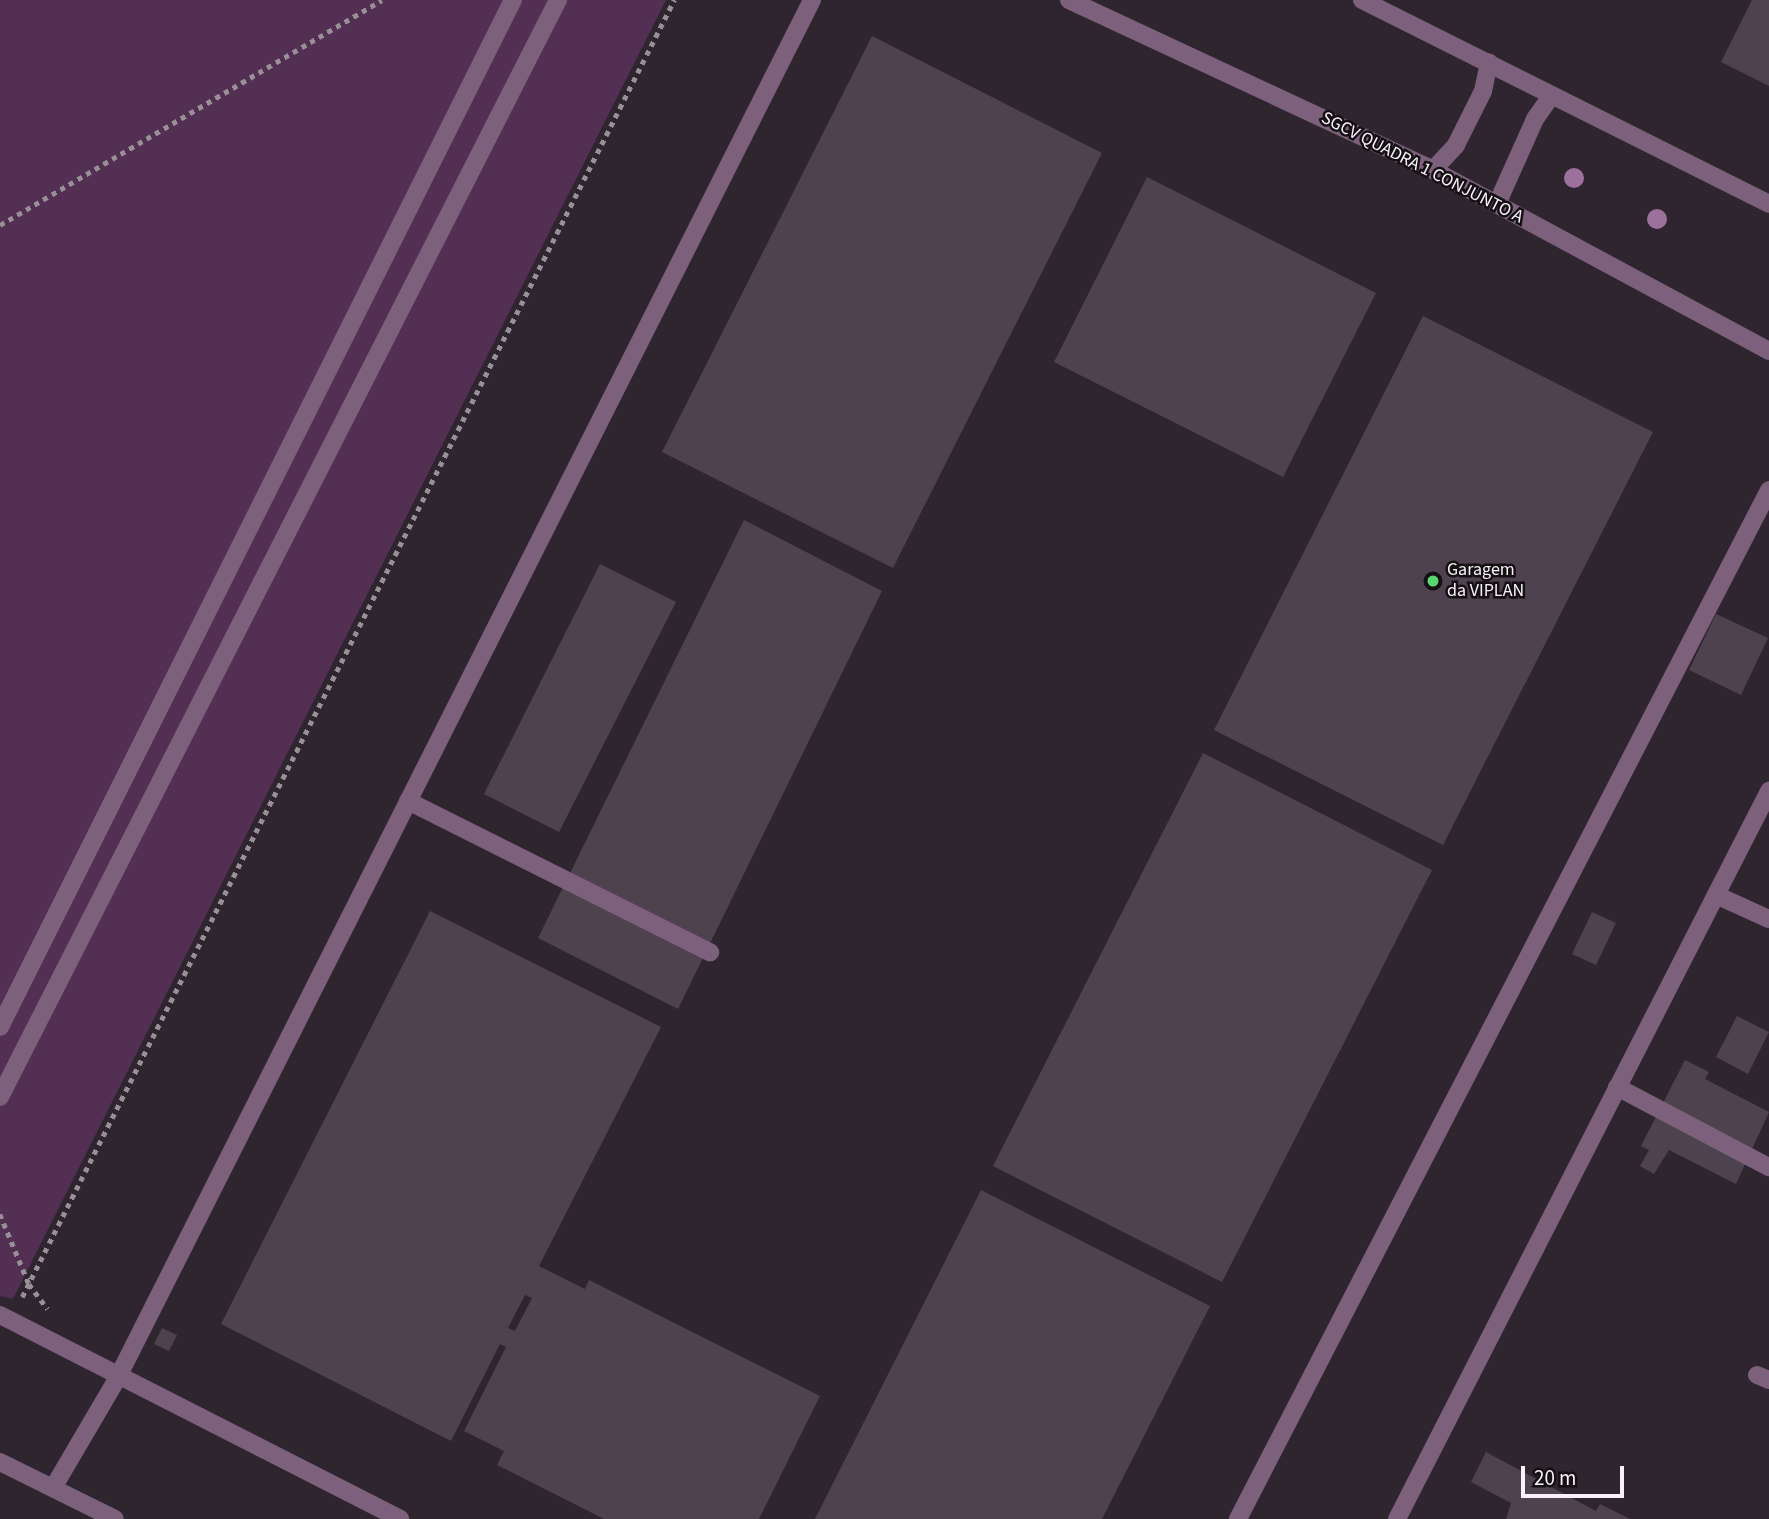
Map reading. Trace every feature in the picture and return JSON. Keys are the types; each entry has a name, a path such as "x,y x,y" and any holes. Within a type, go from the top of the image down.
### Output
{"street":[{"path":"0,1027 513,0"},
{"path":"0,1097 558,0"},
{"path":"53,1488 118,1377 812,0"},
{"name":"SGCV QUADRA 1 CONJUNTO A","path":"1069,0 1433,170 1769,351"},
{"path":"1362,0 1769,204"},
{"path":"1433,170 1456,145 1483,91 1489,63"},
{"path":"1497,204 1535,119 1552,95"},
{"path":"1238,1519 1769,490"},
{"path":"1397,1519 1769,791"},
{"path":"408,801 710,952"},
{"path":"1716,895 1769,919"},
{"path":"1617,1087 1769,1167"},
{"path":"0,1314 118,1377 400,1519"},
{"path":"0,1462 115,1519"}],"path":[{"path":"0,225 382,0"},
{"path":"29,1284 674,0"},
{"path":"0,1214 29,1284 54,1316"}],"shaded area":[{"path":"0,0 666,0 13,1299 0,1296"}],"building":[{"path":"1752,0 1769,0 1769,86 1721,62"},
{"path":"872,36 1102,153 893,568 662,452"},
{"path":"1147,177 1376,293 1283,477 1054,362"},
{"name":"Garagem da VIPLAN","path":"1423,316 1653,432 1443,845 1214,730"},
{"path":"744,520 882,591 678,1009 538,938"},
{"path":"600,564 676,602 559,832 484,794"},
{"path":"1716,614 1768,638 1741,695 1689,670"},
{"path":"1203,753 1432,870 1222,1282 993,1166"},
{"path":"430,911 661,1027 539,1266 585,1289 589,1280 820,1396 759,1519 604,1519 497,1465 504,1451 464,1431 506,1347 500,1344 451,1441 221,1324","holes":["525,1295 532,1298 515,1331 508,1328"]},
{"path":"1592,912 1616,923 1596,965 1572,954"},
{"path":"1737,1016 1769,1032 1748,1074 1716,1057"},
{"path":"1685,1060 1709,1072 1705,1079 1769,1112 1736,1184 1669,1150 1654,1174 1640,1166 1649,1150 1641,1146"},
{"path":"981,1190 1210,1306 1102,1519 815,1519"},
{"path":"162,1328 177,1335 169,1351 154,1344"},
{"path":"1486,1452 1596,1511 1600,1504 1630,1519 1506,1519 1511,1503 1471,1482"}],"place":[{"name":"Garagem da VIPLAN","path":"1433,581"}]}
